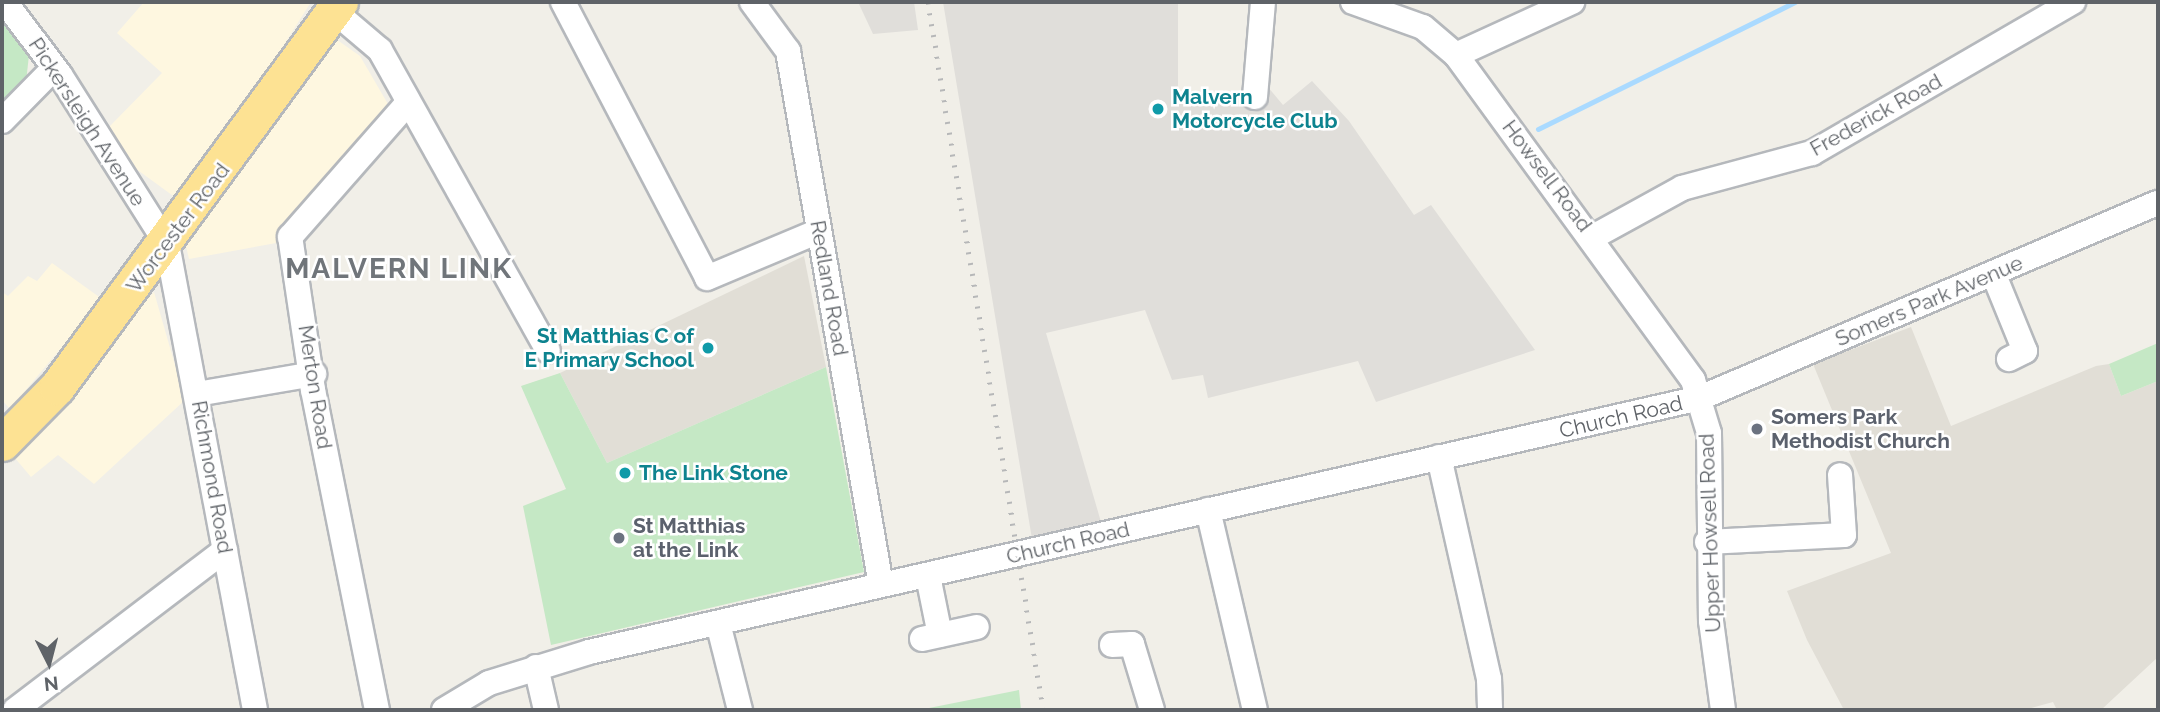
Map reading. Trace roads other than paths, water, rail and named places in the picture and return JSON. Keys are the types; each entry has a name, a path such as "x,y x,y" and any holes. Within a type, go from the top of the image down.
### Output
{"highway":[{"name":"Worcester Road","path":"2,443 57,387 167,244 337,6"}],"street":[{"name":"Pickersleigh Avenue","path":"5,2 54,68 167,244"},
{"path":"563,2 707,278 819,231"},
{"name":"Redland Road","path":"752,2 788,51 881,585"},
{"path":"1255,97 1263,2"},
{"name":"Howsell Road","path":"1353,2 1423,27 1456,55 1593,237 1700,398"},
{"path":"1456,55 1572,2"},
{"name":"Frederick Road","path":"1593,237 1682,188 1812,153 2073,2"},
{"path":"337,6 380,50 407,104 548,350"},
{"path":"2,121 54,68"},
{"name":"Merton Road","path":"377,710 290,237 407,104"},
{"name":"Somers Park Avenue","path":"1700,398 2158,203"},
{"name":"Richmond Road","path":"167,244 256,710"},
{"path":"1994,275 2025,351 2009,359"},
{"path":"197,394 314,377"},
{"name":"Church Road","path":"444,710 489,683 536,667 881,585 1700,398"},
{"name":"Upper Howsell Road","path":"1700,398 1709,433 1707,542 1723,710"},
{"path":"1439,457 1493,708"},
{"path":"1707,542 1844,535 1840,475"},
{"path":"1208,510 1255,710"},
{"path":"15,710 225,550"},
{"path":"928,576 931,637 978,627"},
{"path":"718,623 740,710"},
{"path":"1112,645 1132,644 1152,710"},
{"path":"536,667 546,710"}],"waterway":[{"path":"1538,129 1795,2"}],"railway":[{"path":"928,2 1043,710"}],"place":[{"name":"Malvern Motorcycle Club","path":"1158,109"},
{"name":"St Matthias C of E Primary School","path":"708,348"},
{"name":"Somers Park Methodist Church","path":"1757,429"},
{"name":"The Link Stone","path":"625,473"},
{"name":"St Matthias at the Link","path":"619,538"}],"district":[{"name":"MALVERN LINK","path":"399,269"}]}
